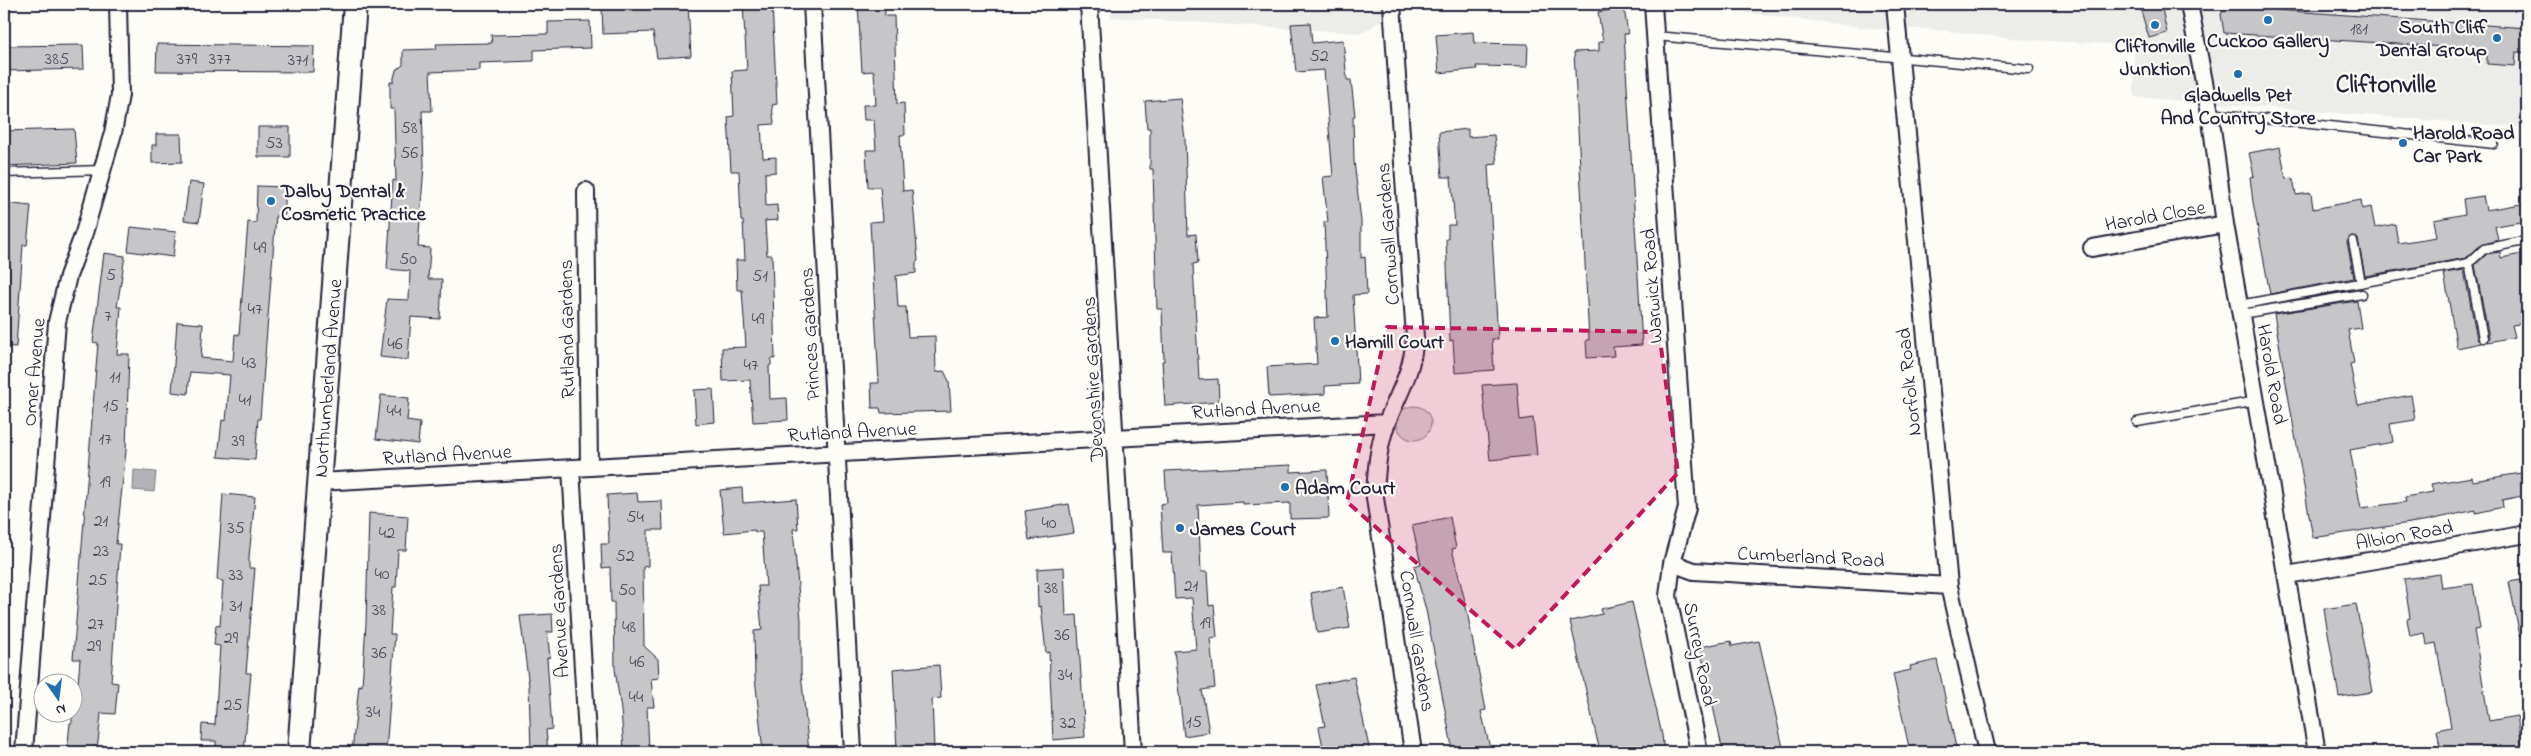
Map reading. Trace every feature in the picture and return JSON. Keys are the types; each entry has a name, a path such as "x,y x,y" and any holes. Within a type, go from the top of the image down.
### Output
{"street":[{"name":"Omer Avenue","path":"24,752 57,322 68,276 103,170 120,95 118,4"},
{"name":"Northumberland Avenue","path":"299,752 355,4"},
{"name":"Princes Gardens","path":"812,4 853,752"},
{"name":"Devonshire Gardens","path":"1089,4 1117,437 1134,752"},
{"name":"Cornwall Gardens","path":"1392,4 1415,337 1413,360 1387,423 1377,461 1375,498 1413,752"},
{"name":"Warwick Road","path":"1652,4 1688,508 1672,563"},
{"name":"Norfolk Road","path":"1895,4 1898,57 1950,586 1987,752"},
{"name":"Harold Road","path":"2189,4 2210,113 2225,224 2317,752"},
{"name":"Rutland Gardens","path":"586,191 589,467"},
{"name":"Harold Close","path":"2092,248 2225,224"},
{"name":"Rutland Avenue","path":"319,482 1387,423"},
{"name":"Avenue Gardens","path":"571,468 588,752"},
{"name":"Albion Road","path":"2287,575 2527,534"},
{"name":"Cumberland Road","path":"1672,563 1694,571 1950,586"},
{"name":"Surrey Road","path":"1672,563 1668,596 1699,752"}],"lane":[{"path":"1655,36 2029,70"},
{"path":"2210,113 2494,144"},
{"path":"4,173 103,170"},
{"path":"2353,242 2361,283"},
{"path":"2240,310 2361,283 2469,263 2484,249 2519,242"},
{"path":"2469,263 2483,338"},
{"path":"2240,310 2362,294"},
{"path":"2137,422 2257,401"}],"highlighted area":[{"path":"1387,327 1659,332 1678,473 1515,649 1347,502"}],"shaded area":[{"path":"1111,4 1407,4 1362,33 1111,17"},
{"path":"1681,4 2527,4 2527,125 2516,127 2134,97 2134,45 2031,40 1928,29 1876,29"},
{"path":"1414,406 1421,407 1426,411 1430,416 1430,430 1426,435 1421,439 1414,440 1407,439 1402,435 1398,430 1397,423 1398,416 1402,411 1407,407"},
{"path":"134,470 156,472 154,492 133,490"}],"building":[{"path":"651,4 688,4 691,56 657,58 653,32 603,34 602,7 651,6"},
{"path":"743,4 772,4 777,104 772,105 774,124 761,125 763,158 776,157 776,172 765,173 766,206 777,205 778,220 765,221 767,255 772,255 775,359 771,359 771,365 769,366 770,399 787,398 788,420 753,422 750,380 723,381 722,348 746,347 742,290 737,290 736,260 745,260 743,221 741,221 739,171 731,171 728,117 734,116 732,71 747,70"},
{"path":"858,4 885,4 885,16 894,16 897,104 904,103 905,135 900,135 903,191 912,190 918,261 916,262 916,273 896,276 898,307 906,307 908,337 935,336 936,372 944,371 949,381 951,411 881,413 880,408 872,408 871,383 879,383 870,222 883,221 880,187 868,187 866,150 876,150 874,120 864,120 863,105 876,105 874,71 862,72"},
{"name":"Cliftonville Junktion","path":"2139,4 2161,4 2167,33 2149,38"},
{"path":"2230,4 2277,10 2527,28 2527,53 2516,52 2515,66 2487,64 2487,53 2476,53 2476,49 2224,33 2221,14"},
{"path":"1624,8 1628,34 1624,34 1642,345 1613,347 1614,356 1587,358 1586,340 1589,340 1574,52 1599,51 1599,42 1603,42 1598,12"},
{"path":"590,21 591,48 534,50 534,61 479,63 479,70 430,72 432,111 422,111 424,165 418,247 430,248 428,279 442,279 440,319 411,317 408,360 380,357 387,299 409,300 410,271 387,269 393,180 396,181 394,109 390,109 390,82 393,82 396,70 403,65 403,50 437,49 436,44 492,43 491,35 548,34 548,22"},
{"path":"1310,23 1312,43 1343,40 1347,80 1351,80 1355,116 1353,116 1354,161 1361,221 1361,258 1365,257 1367,294 1353,295 1358,384 1325,386 1325,394 1269,397 1267,367 1317,364 1314,318 1328,317 1324,222 1328,222 1323,177 1333,176 1324,70 1296,72 1291,24"},
{"path":"1473,32 1474,43 1528,44 1527,67 1476,66 1477,69 1439,73 1436,35"},
{"path":"157,44 314,46 313,72 156,71"},
{"path":"83,45 84,69 4,71 4,46"},
{"path":"1180,98 1185,139 1188,235 1196,234 1198,263 1193,264 1199,380 1218,379 1219,402 1165,406 1162,361 1164,361 1162,309 1157,309 1153,169 1150,169 1150,128 1147,128 1145,101"},
{"path":"258,127 290,127 290,157 258,157"},
{"path":"74,129 77,163 4,166 4,131"},
{"path":"1468,129 1468,137 1494,135 1497,164 1488,165 1498,339 1492,339 1494,370 1455,373 1453,340 1450,341 1446,239 1448,239 1448,225 1455,225 1451,177 1442,177 1439,132"},
{"path":"156,134 181,134 182,162 152,163 152,145 156,145"},
{"path":"2280,147 2286,179 2293,178 2296,195 2311,193 2313,209 2361,200 2362,209 2371,207 2375,228 2395,224 2398,243 2437,237 2434,220 2465,214 2463,199 2483,196 2486,210 2527,203 2527,221 2495,226 2498,240 2481,245 2466,258 2365,276 2358,239 2351,236 2347,242 2354,278 2270,294 2253,202 2250,177 2254,176 2249,153"},
{"path":"189,182 204,184 199,222 184,220"},
{"path":"257,186 285,187 285,215 276,215 255,460 218,457 222,420 226,421 230,375 190,372 188,394 172,392 177,322 203,324 201,358 233,361 235,334 239,335 248,222 256,223"},
{"path":"4,203 31,206 27,245 23,245 16,347 4,346"},
{"path":"131,227 176,232 173,257 128,251"},
{"path":"2500,252 2501,258 2527,253 2527,323 2512,325 2515,337 2487,342 2489,337 2475,265 2487,254"},
{"path":"104,253 125,256 117,307 121,307 117,354 129,354 126,451 116,544 120,544 111,682 118,683 115,714 101,713 97,752 67,752 70,724 82,724 82,674 79,674 80,659 73,659 98,343 93,342"},
{"path":"2464,270 2477,339 2481,343 2457,348 2444,273"},
{"path":"2357,301 2361,328 2348,330 2354,363 2350,364 2358,405 2411,395 2415,420 2390,424 2393,442 2350,450 2361,508 2406,502 2405,497 2433,492 2431,484 2472,477 2473,481 2527,472 2527,495 2502,500 2503,507 2476,513 2476,510 2429,520 2313,538 2274,314"},
{"path":"1517,383 1520,420 1533,418 1537,455 1490,460 1482,385"},
{"path":"713,389 715,422 696,424 694,390"},
{"path":"381,395 409,398 407,421 420,423 418,444 376,439"},
{"path":"1291,465 1291,472 1327,470 1329,518 1290,519 1290,503 1243,505 1243,502 1198,505 1201,572 1207,572 1209,606 1214,605 1217,637 1210,638 1215,688 1202,690 1209,732 1184,736 1174,651 1196,649 1192,598 1175,599 1172,553 1163,553 1160,504 1167,503 1165,471"},
{"path":"742,488 743,503 796,499 798,529 793,529 801,620 801,672 809,752 763,752 755,677 754,631 762,630 758,586 766,586 762,532 755,532 755,530 724,533 720,490"},
{"path":"637,493 638,502 662,501 663,530 648,530 648,566 643,567 644,646 658,659 659,678 651,679 654,707 647,707 649,749 624,750 615,669 614,602 611,602 610,567 602,568 601,544 609,544 607,495"},
{"path":"223,494 255,497 249,568 255,568 246,673 251,673 244,752 216,752 216,741 201,741 202,724 215,725 220,646 214,645 216,625 220,626 223,581 217,580"},
{"path":"1069,504 1074,533 1029,540 1025,511"},
{"path":"369,513 408,516 406,550 398,550 396,587 393,587 390,634 395,634 386,752 352,752 359,685 362,686"},
{"path":"1450,517 1456,548 1452,549 1465,601 1486,710 1481,711 1491,752 1453,752 1426,610 1414,566 1421,564 1412,525"},
{"path":"1064,567 1066,616 1077,615 1085,737 1053,740 1049,652 1046,653 1041,606 1038,607 1037,569"},
{"path":"2440,574 2442,588 2473,584 2480,629 2474,630 2489,721 2517,716 2523,752 2441,752 2437,730 2451,727 2436,643 2427,645 2425,633 2410,636 2407,619 2410,618 2404,579"},
{"path":"2527,579 2527,635 2520,636 2509,582"},
{"path":"1343,587 1350,628 1317,633 1311,593"},
{"path":"1632,602 1662,735 1664,752 1600,752 1570,621 1602,614 1601,609"},
{"path":"2356,604 2372,692 2339,697 2324,609"},
{"path":"552,614 553,632 547,632 550,657 547,658 552,729 546,730 548,752 531,752 529,686 520,616"},
{"path":"1731,641 1732,646 1759,641 1784,752 1723,752 1700,647"},
{"path":"1937,660 1957,752 1910,752 1893,674 1911,670 1910,666"},
{"path":"939,665 941,698 932,699 934,749 897,750 893,669"},
{"path":"1354,677 1370,752 1324,752 1319,727 1325,726 1316,685"}],"place":[{"name":"Cuckoo Gallery","path":"2268,20"},
{"name":"Cliftonville Junktion","path":"2155,25"},
{"name":"South Cliff Dental Group","path":"2497,38"},
{"name":"Gladwells Pet And Country Store","path":"2238,74"},
{"name":"Harold Road Car Park","path":"2403,143"},
{"name":"Dalby Dental & Cosmetic Practice","path":"271,201"},
{"name":"Hamill Court","path":"1335,341"},
{"name":"Adam Court","path":"1285,487"},
{"name":"James Court","path":"1180,528"}],"district":[{"name":"Cliftonville","path":"2386,83"}]}
